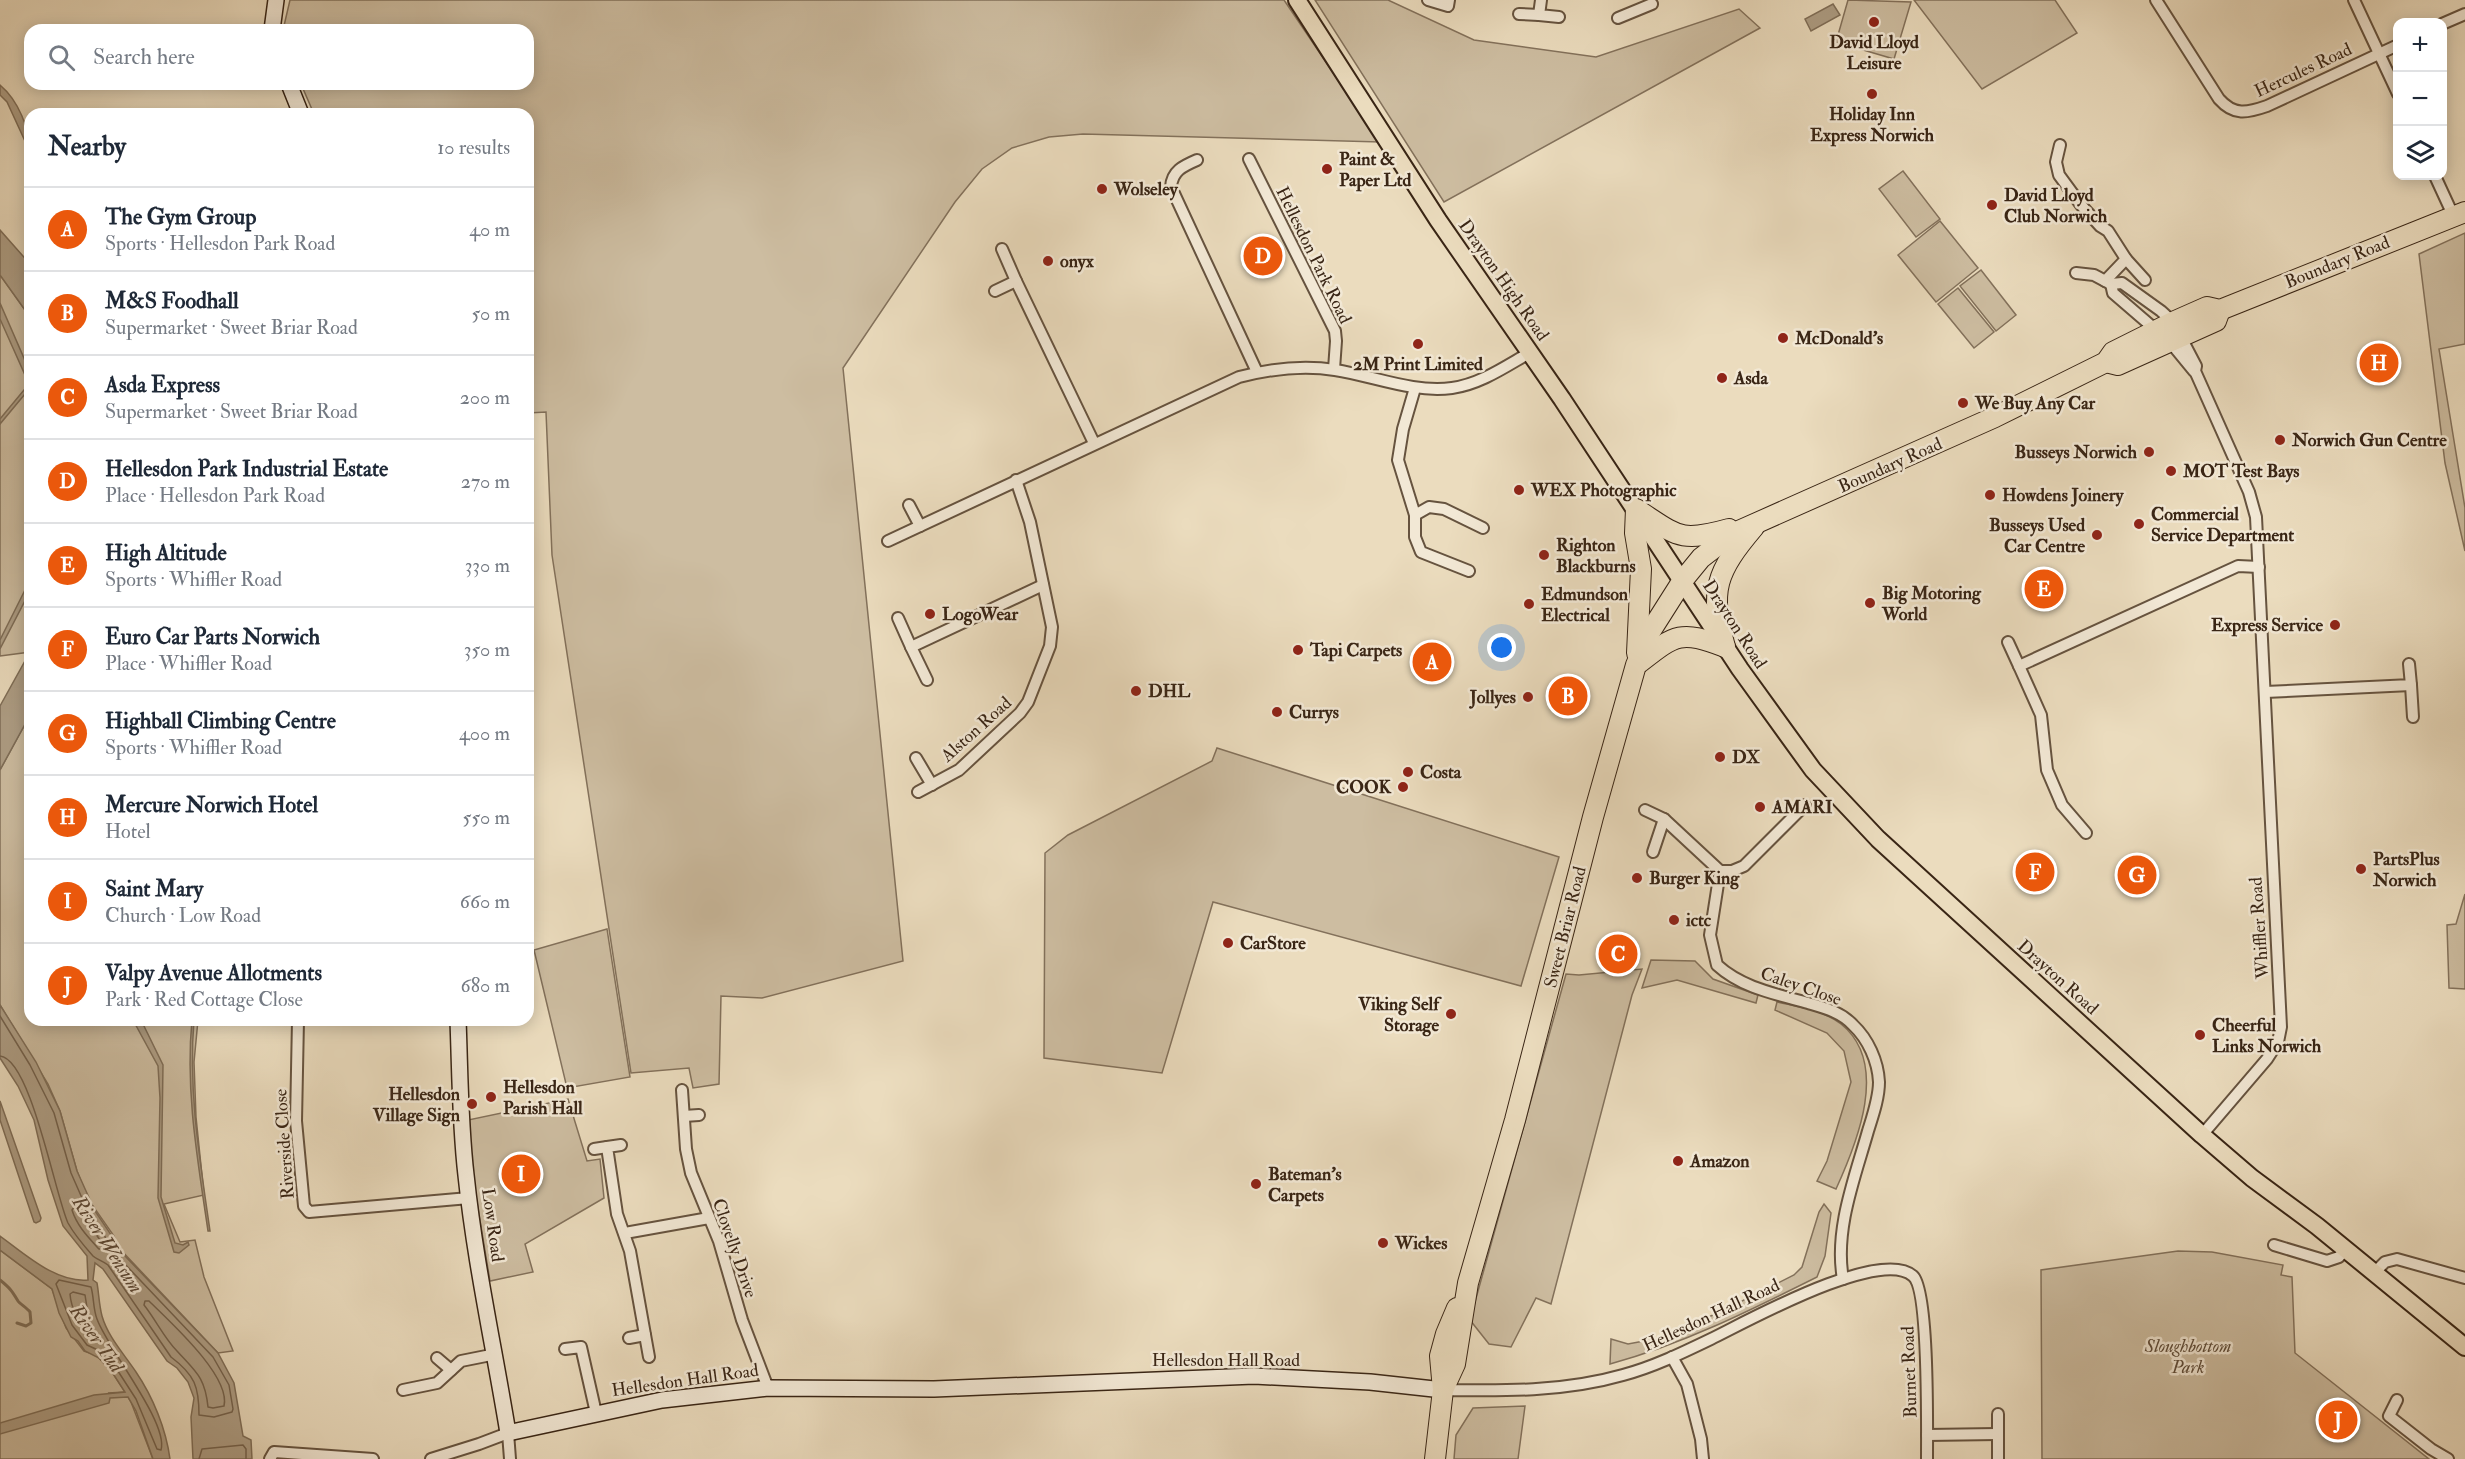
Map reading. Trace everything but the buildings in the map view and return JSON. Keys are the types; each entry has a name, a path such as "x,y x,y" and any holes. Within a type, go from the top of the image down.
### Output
{"highway":[{"name":"Boundary Road","path":"1683,580 1716,544 1732,534 1995,417 2106,362 2113,352 2216,321 2220,310 2461,210"},
{"path":"1636,665 1641,569 1635,532 1636,510 1674,534 1685,538 1759,522"},
{"path":"1725,647 1717,616 1719,581 1722,570 1734,550 1759,522"},
{"name":"Sweet Briar Road","path":"1434,1459 1443,1390 1440,1356 1446,1334 1468,1283 1518,1110 1596,806 1636,665 1650,632 1683,580"},
{"path":"1636,665 1673,638 1699,637 1725,647"}],"main road":[{"name":"Drayton High Road","path":"1297,0 1434,215 1531,352 1683,580"},
{"name":"Drayton Road","path":"1683,580 1773,718 1813,770 1878,839 2202,1135 2252,1178 2346,1248 2465,1347"}],"street":[{"path":"273,24 276,0"},
{"path":"1428,0 1448,6 1449,0"},
{"path":"1539,15 1541,0"},
{"name":"Hercules Road","path":"2156,0 2219,99 2226,107 2236,112 2248,112 2267,106 2393,47"},
{"path":"2354,0 2393,85"},
{"path":"1618,18 1632,5 1652,4"},
{"path":"1519,14 1559,16"},
{"path":"2447,22 2465,14"},
{"path":"291,90 299,108"},
{"path":"2060,145 2056,162 2060,175 2081,205 2100,226 2108,231 2126,259 2145,280"},
{"name":"Hellesdon Park Road","path":"1249,159 1335,331 1334,369"},
{"path":"1197,160 1180,168 1172,178 1171,187 1257,372"},
{"path":"2438,180 2461,210"},
{"path":"1002,249 1094,443"},
{"path":"2108,282 2126,259"},
{"path":"2076,273 2094,275 2108,282 2122,283 2160,310 2171,334"},
{"path":"994,291 1016,281"},
{"path":"2108,282 2113,293 2171,334"},
{"name":"Whiffler Road","path":"2171,334 2196,366 2196,371 2249,492 2256,517 2281,1028 2278,1042 2267,1059 2202,1135"},
{"path":"888,541 1229,381 1257,372 1311,368 1334,369 1415,388 1435,389 1469,384 1531,352"},
{"path":"1415,388 1403,429 1398,460 1415,514 1415,537 1420,552 1469,571"},
{"name":"Alston Road","path":"918,792 959,770 1020,713 1028,702 1050,646 1052,627 1030,522 1016,480"},
{"path":"909,505 920,526"},
{"path":"1415,514 1429,507 1444,510 1483,528"},
{"path":"2019,666 2238,566 2259,567"},
{"path":"911,647 1043,585"},
{"path":"898,618 927,680"},
{"path":"2008,642 2041,715 2047,770 2062,805 2086,833"},
{"path":"2409,664 2413,717"},
{"path":"2265,692 2411,686"},
{"name":"Alston Road","path":"916,758 932,785"},
{"path":"1645,810 1664,819 1720,871 1732,871 1744,866 1805,805"},
{"path":"1653,852 1664,819"},
{"name":"Caley Close","path":"1720,871 1710,935 1716,965 1742,983 1833,1010 1852,1024 1868,1044 1875,1062 1879,1082 1877,1101 1849,1199 1843,1240 1844,1279"},
{"name":"Riverside Close","path":"298,1026 296,1121 304,1206 309,1212 469,1198"},
{"name":"Low Road","path":"458,1026 462,1132 469,1198 508,1433"},
{"name":"Clovelly Drive","path":"682,1090 686,1149 691,1173 719,1241 742,1320 768,1388"},
{"path":"684,1116 699,1115"},
{"path":"594,1149 621,1145"},
{"path":"607,1147 617,1214 630,1251 649,1357"},
{"path":"625,1233 709,1218"},
{"path":"2274,1245 2327,1261 2338,1257 2346,1248"},
{"path":"2374,1273 2385,1262 2397,1259 2465,1278"},
{"name":"Hellesdon Hall Road","path":"508,1433 596,1413 705,1394 768,1388 934,1389 1254,1376 1370,1382 1443,1390 1518,1390 1574,1386 1623,1375 1672,1357 1796,1296 1844,1279 1905,1270 1914,1276 1920,1285"},
{"name":"Burnet Road","path":"1920,1285 1924,1326 1927,1459"},
{"path":"629,1338 645,1335"},
{"path":"565,1349 581,1347 596,1413"},
{"path":"404,1390 437,1383 461,1361 496,1354"},
{"path":"1672,1357 1687,1384 1701,1439 1703,1459"},
{"path":"437,1358 451,1370"},
{"path":"2397,1400 2389,1416 2431,1449 2448,1459"},
{"path":"1998,1414 1998,1459"},
{"path":"431,1459 508,1433 510,1459"},
{"path":"1927,1435 1997,1434"},
{"path":"270,1459 274,1452 373,1459"}],"green space":[{"path":"290,0 1284,0 1380,142 1083,134 1049,137 1012,148 982,169 955,202 843,368 903,961 762,998 721,996 719,1084 693,1088 689,1068 631,1073 552,555 546,412 534,413 534,108 311,108 304,90 534,90 534,24 284,24"},
{"path":"1315,0 1388,0 1474,40 1596,57 1739,9 1760,28 1444,202"},
{"name":"David Lloyd Leisure","path":"1848,0 1911,2 1894,59 1836,42"},
{"path":"1914,0 2055,0 2077,33 1982,89"},
{"path":"1903,171 1940,219 1916,237 1879,189"},
{"path":"1940,221 1978,268 1936,302 1898,255"},
{"path":"2465,233 2465,344 2439,349 2465,508 2465,551 2445,463 2419,254"},
{"path":"1981,270 2016,315 1996,331 1960,286"},
{"path":"0,275 24,309 24,653 0,656"},
{"path":"1958,288 1994,332 1974,348 1938,304"},
{"path":"24,726 24,1026 197,1026 194,1062 196,1117 204,1195 164,1204 180,1242 195,1240 204,1277 233,1351 218,1353 119,1248 114,1236 88,1199 77,1171 60,1111 48,1084 0,1005 0,770"},
{"path":"1217,748 1559,857 1521,986 1213,902 1162,1073 1044,1058 1045,853 1068,835 1212,761"},
{"path":"2465,894 2465,989 2449,988 2447,925 2456,924"},
{"path":"607,929 630,1077 567,1088 534,950"},
{"path":"1651,960 1695,961 1713,979 1758,995 1756,1003 1677,980 1642,988"},
{"path":"1642,969 1632,995 1551,1304 1536,1298 1511,1347 1489,1344 1470,1320 1566,974 1579,975"},
{"path":"1777,1002 1811,1010 1834,1019 1856,1040 1864,1060 1865,1104 1853,1149 1836,1189 1817,1181 1827,1161 1851,1082 1844,1051 1827,1033 1775,1010"},
{"path":"568,1099 587,1161 600,1159 604,1198 525,1244 533,1272 490,1281 472,1172 468,1120"},
{"path":"1824,1204 1831,1213 1825,1256 1817,1277 1690,1337 1610,1364 1611,1339 1628,1344 1660,1338 1720,1312 1794,1275 1802,1267 1819,1212"},
{"path":"0,1250 52,1289 66,1328 84,1351 96,1355 112,1372 125,1392 108,1393 128,1397 131,1402 153,1459 0,1459"},
{"name":"Sloughbottom Park","path":"2178,1251 2212,1252 2283,1265 2281,1275 2292,1277 2295,1353 2429,1459 2042,1459 2041,1270"},
{"path":"1525,1406 1518,1459 1454,1459 1456,1435 1473,1408"}],"water":[{"path":"1833,4 1840,15 1811,31 1805,19"},
{"path":"0,85 22,116 24,139 7,102 0,95"},
{"path":"0,230 24,257 24,309 0,275"},
{"path":"0,303 24,358 24,373 0,319"},
{"path":"24,390 24,395 0,424 0,419"},
{"path":"24,592 24,603 0,649 0,640"},
{"path":"24,663 24,726 0,770 0,706"},
{"path":"0,1005 36,1062 60,1111 77,1171 95,1211 126,1257 218,1353 234,1383 243,1436 251,1440 252,1459 193,1459 191,1417 194,1398 188,1382 177,1368 167,1361 103,1269 95,1263 93,1280 97,1283 105,1324 153,1403 162,1425 170,1459 153,1459 136,1411 128,1397 110,1398 109,1403 0,1434 0,1423 94,1395 125,1392 112,1372 99,1358 85,1351 78,1341 71,1337 59,1313 52,1289 0,1250 0,1236 30,1259 53,1272 76,1280 88,1280 87,1256 63,1226 48,1180 34,1120 18,1086 0,1058"},
{"path":"136,1026 144,1026 163,1065 161,1197 175,1243 183,1245 188,1242 189,1245 179,1253 174,1252 158,1198 160,1098 158,1066"},
{"path":"192,1026 194,1026 193,1073 196,1126 210,1231 208,1231 200,1179 191,1100"},
{"path":"0,1101 41,1218 36,1223 0,1120"}],"waterway":[{"path":"0,1280 30,1312 31,1323 26,1326 17,1323"}],"place":[{"name":"David Lloyd Leisure","path":"1874,22"},
{"name":"Holiday Inn Express Norwich","path":"1872,94"},
{"name":"Paint & Paper Ltd","path":"1327,169"},
{"name":"Wolseley","path":"1102,189"},
{"name":"David Lloyd Club Norwich","path":"1992,205"},
{"name":"Hellesdon Park Industrial Estate","path":"1263,256"},
{"name":"onyx","path":"1048,261"},
{"name":"McDonald's","path":"1783,338"},
{"name":"2M Print Limited","path":"1418,344"},
{"name":"Mercure Norwich Hotel","path":"2379,363"},
{"name":"Asda","path":"1722,378"},
{"name":"We Buy Any Car","path":"1963,403"},
{"name":"Norwich Gun Centre","path":"2280,440"},
{"name":"Busseys Norwich","path":"2149,452"},
{"name":"MOT Test Bays","path":"2171,471"},
{"name":"WEX Photographic","path":"1519,490"},
{"name":"Howdens Joinery","path":"1990,495"},
{"name":"Commercial Service Department","path":"2139,524"},
{"name":"Busseys Used Car Centre","path":"2097,535"},
{"name":"Righton Blackburns","path":"1544,555"},
{"name":"High Altitude","path":"2044,589"},
{"name":"Big Motoring World","path":"1870,603"},
{"name":"Edmundson Electrical","path":"1529,604"},
{"name":"LogoWear","path":"930,614"},
{"name":"Express Service","path":"2335,625"},
{"name":"Tapi Carpets","path":"1298,650"},
{"name":"The Gym Group","path":"1432,662"},
{"name":"DHL","path":"1136,691"},
{"name":"M&S Foodhall","path":"1568,696"},
{"name":"Jollyes","path":"1528,697"},
{"name":"Currys","path":"1277,712"},
{"name":"DX","path":"1720,757"},
{"name":"Costa","path":"1408,772"},
{"name":"COOK","path":"1403,787"},
{"name":"AMARI","path":"1760,807"},
{"name":"PartsPlus Norwich","path":"2361,869"},
{"name":"Euro Car Parts Norwich","path":"2035,872"},
{"name":"Highball Climbing Centre","path":"2137,875"},
{"name":"Burger King","path":"1637,878"},
{"name":"ictc","path":"1674,920"},
{"name":"CarStore","path":"1228,943"},
{"name":"Asda Express","path":"1618,954"},
{"name":"Viking Self Storage","path":"1451,1014"},
{"name":"Cheerful Links Norwich","path":"2200,1035"},
{"name":"Hellesdon Parish Hall","path":"491,1097"},
{"name":"Hellesdon Village Sign","path":"472,1104"},
{"name":"Amazon","path":"1678,1161"},
{"name":"Saint Mary","path":"521,1174"},
{"name":"Bateman's Carpets","path":"1256,1184"},
{"name":"Wickes","path":"1383,1243"},
{"name":"Valpy Avenue Allotments","path":"2338,1420"}],"water label":[{"name":"River Wensum","path":"108,1244"},
{"name":"River Tud","path":"97,1338"}]}
